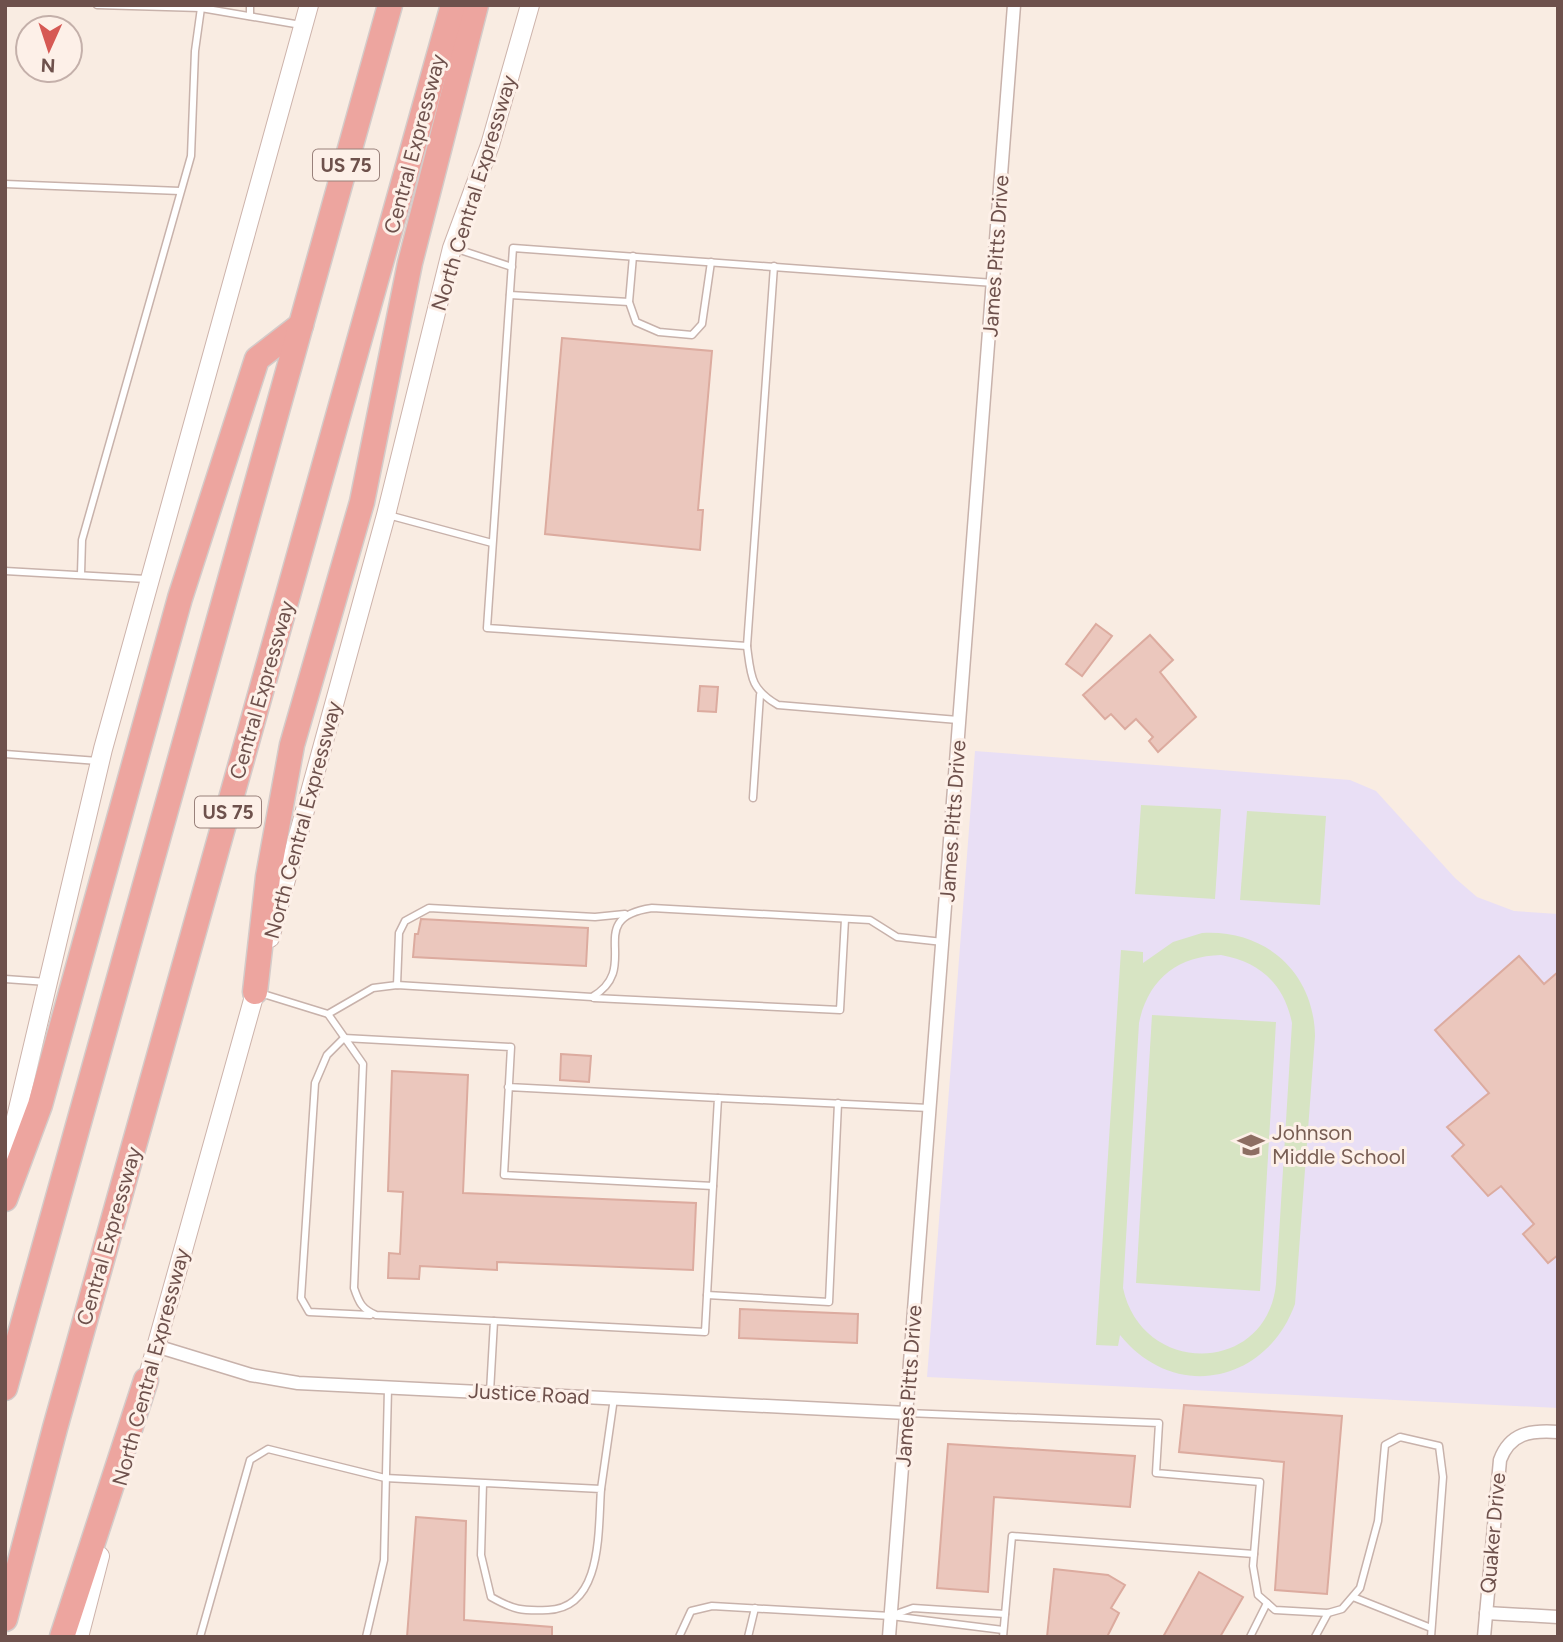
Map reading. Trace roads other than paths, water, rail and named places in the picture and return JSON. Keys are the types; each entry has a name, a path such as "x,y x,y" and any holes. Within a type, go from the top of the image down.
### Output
{"highway":[{"name":"US 75","path":"5,1388 390,5"},
{"name":"Central Expressway","path":"5,1619 58,1415 453,5"},
{"path":"255,992 268,877 292,745 362,502 410,263 476,5"},
{"path":"5,1199 40,1105 180,598 257,359 301,325"},
{"path":"62,1637 146,1380"}],"main road":[{"path":"5,1164 10,1124 49,983 100,761 309,5"},
{"path":"515,61 519,5"},
{"name":"North Central Expressway","path":"79,1637 146,1380 386,515 452,248 490,145 530,5"}],"street":[{"name":"James Pitts Drive","path":"889,1637 1014,5"},
{"name":"Justice Road","path":"156,1346 266,1378 388,1388 907,1413"},
{"name":"Quaker Drive","path":"1485,1637 1500,1460 1505,1446 1516,1436 1542,1431 1558,1432"},
{"path":"1486,1613 1558,1617"}],"lane":[{"path":"97,5 206,8 303,25"},
{"path":"250,5 250,16"},
{"path":"81,574 82,540 191,156 195,51 206,8"},
{"path":"5,184 180,191"},
{"path":"452,248 512,267"},
{"path":"747,646 487,628 513,248 994,283"},
{"path":"633,256 629,302 636,322 659,332 692,335 702,324 711,261"},
{"path":"753,798 760,695 751,677 747,646 774,266"},
{"path":"510,295 629,302"},
{"path":"386,515 492,543"},
{"path":"5,571 149,579"},
{"path":"760,695 778,705 790,707 960,720"},
{"path":"5,754 100,761"},
{"path":"397,985 399,933 405,921 429,908 595,916 627,914 652,908 870,920 897,937 943,942"},
{"path":"592,998 610,983 615,971 615,927 627,914"},
{"path":"328,1014 373,988 397,985 840,1010 845,919"},
{"path":"5,979 49,983"},
{"path":"255,992 328,1014 363,1064 354,1288 363,1309 376,1315"},
{"path":"713,1186 504,1175 510,1047 344,1038 327,1055 315,1083 301,1298 309,1312 705,1332 718,1098"},
{"path":"508,1087 930,1108"},
{"path":"707,1295 829,1302 838,1104"},
{"path":"490,1392 494,1321"},
{"path":"366,1637 384,1560 388,1388"},
{"path":"483,1483 481,1555 491,1597 517,1611 562,1610 586,1590 596,1550 601,1489 614,1398"},
{"path":"907,1413 1159,1423 1156,1474 1260,1482 1254,1554 1258,1595 1275,1610 1328,1613 1342,1609 1360,1588 1378,1521 1385,1445 1400,1437 1439,1446 1443,1477 1431,1637"},
{"path":"200,1637 250,1460 268,1449 385,1478 601,1489"},
{"path":"679,1637 691,1611 712,1606 891,1616 1003,1634 1012,1536 1254,1554"},
{"path":"1353,1597 1431,1628"},
{"path":"1250,1637 1267,1603"},
{"path":"748,1637 755,1608"},
{"path":"891,1616 913,1608 1005,1614"},
{"path":"1315,1637 1328,1613"}],"place":[{"name":"Johnson Middle School","path":"1251,1145"}]}
